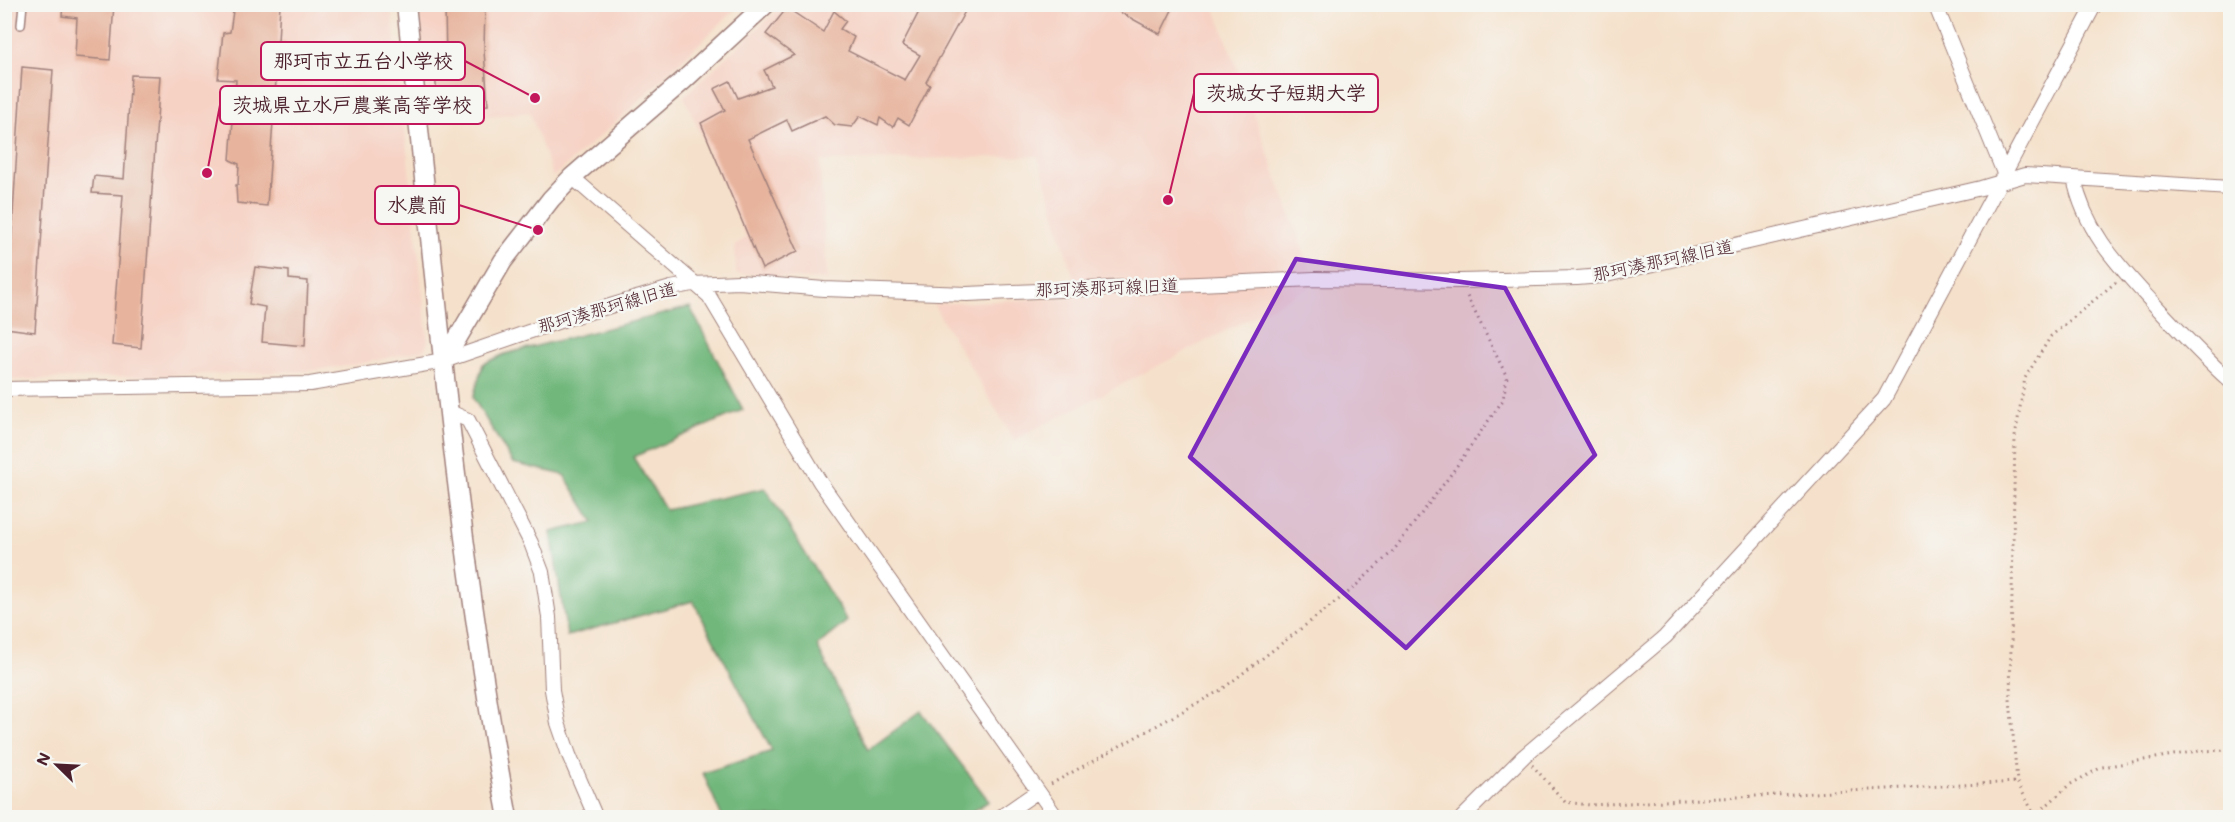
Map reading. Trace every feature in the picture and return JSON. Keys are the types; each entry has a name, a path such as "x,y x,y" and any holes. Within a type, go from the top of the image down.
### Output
{"street":[{"path":"406,4 444,361 483,680 508,818"},
{"path":"444,361 503,261 551,199 572,177 684,80 766,4"},
{"path":"1935,4 2001,178"},
{"path":"1462,818 1524,756 1665,637 1884,399 2095,4"},
{"name":"那珂湊那珂線旧道","path":"4,389 310,384 444,361 566,319 671,288 693,284 738,282 824,289 967,294 1314,279 1460,281 1577,279 1602,276 2001,178 2025,175 2230,188"},
{"path":"572,177 709,296 820,482 1058,818"},
{"path":"2074,178 2083,211 2095,234 2125,274 2183,336 2230,381"},
{"path":"450,412 468,420 472,426 531,543 542,572 549,617 552,690 558,723 596,818"},
{"path":"999,818 1038,791"}],"lane":[{"path":"21,25 23,4"}],"path":[{"path":"2125,274 2051,336 2025,378 2015,437 2010,699 2018,782 2034,817 2069,785 2102,767 2198,751 2230,750"},
{"path":"1038,791 1221,690 1350,591 1393,551 1503,400 1507,377 1460,281"},
{"path":"1524,756 1565,802 1590,805 2018,782"}],"highlighted area":[{"path":"1296,259 1505,288 1595,455 1406,648 1190,457"}],"shaded area":[{"path":"4,5 391,5 428,342 424,350 354,365 305,371 5,380"},
{"path":"418,5 740,5 626,113 553,177 530,112 433,122 426,83"},
{"path":"783,5 1214,5 1312,274 1309,288 1014,440 933,304 1079,297 1038,156 820,161 827,280 736,274 735,245 746,238 684,96"}],"green space":[{"path":"690,307 743,410 633,457 666,510 765,488 847,621 817,646 868,750 921,711 989,801 964,817 722,817 703,773 772,751 693,601 567,636 551,532 594,522 564,475 513,463 473,398 483,364 505,354"}],"building":[{"path":"63,4 114,4 110,60 75,57 77,18 62,16"},
{"path":"234,4 280,4 278,42 287,42 288,65 277,66 267,206 237,203 236,185 238,185 239,164 230,160 236,80 218,79 223,33 230,32"},
{"path":"445,4 485,4 484,51 488,105 459,107 460,114 439,115 434,64 446,65"},
{"path":"923,4 969,4 926,82 930,85 909,125 898,118 893,127 880,118 878,125 860,116 852,127 835,125 825,116 792,131 787,120 748,139 798,251 762,269 701,123 725,110 714,89 730,81 738,98 772,86 764,70 794,55 766,34 787,8 823,32 834,11 846,21 840,29 854,37 848,51 905,80 920,55 902,45"},
{"path":"1105,4 1175,4 1160,34"},
{"path":"22,67 53,70 35,332 6,328"},
{"path":"131,75 160,76 141,348 112,345 123,195 92,193 94,176 124,179"},
{"path":"255,267 289,271 289,279 308,281 305,346 262,342 265,307 249,304"}],"place":[{"name":"那珂市立五台小学校","path":"535,98"},
{"name":"茨城県立水戸農業高等学校","path":"207,173"},
{"name":"茨城女子短期大学","path":"1168,200"},
{"name":"水農前","path":"538,230"}]}
